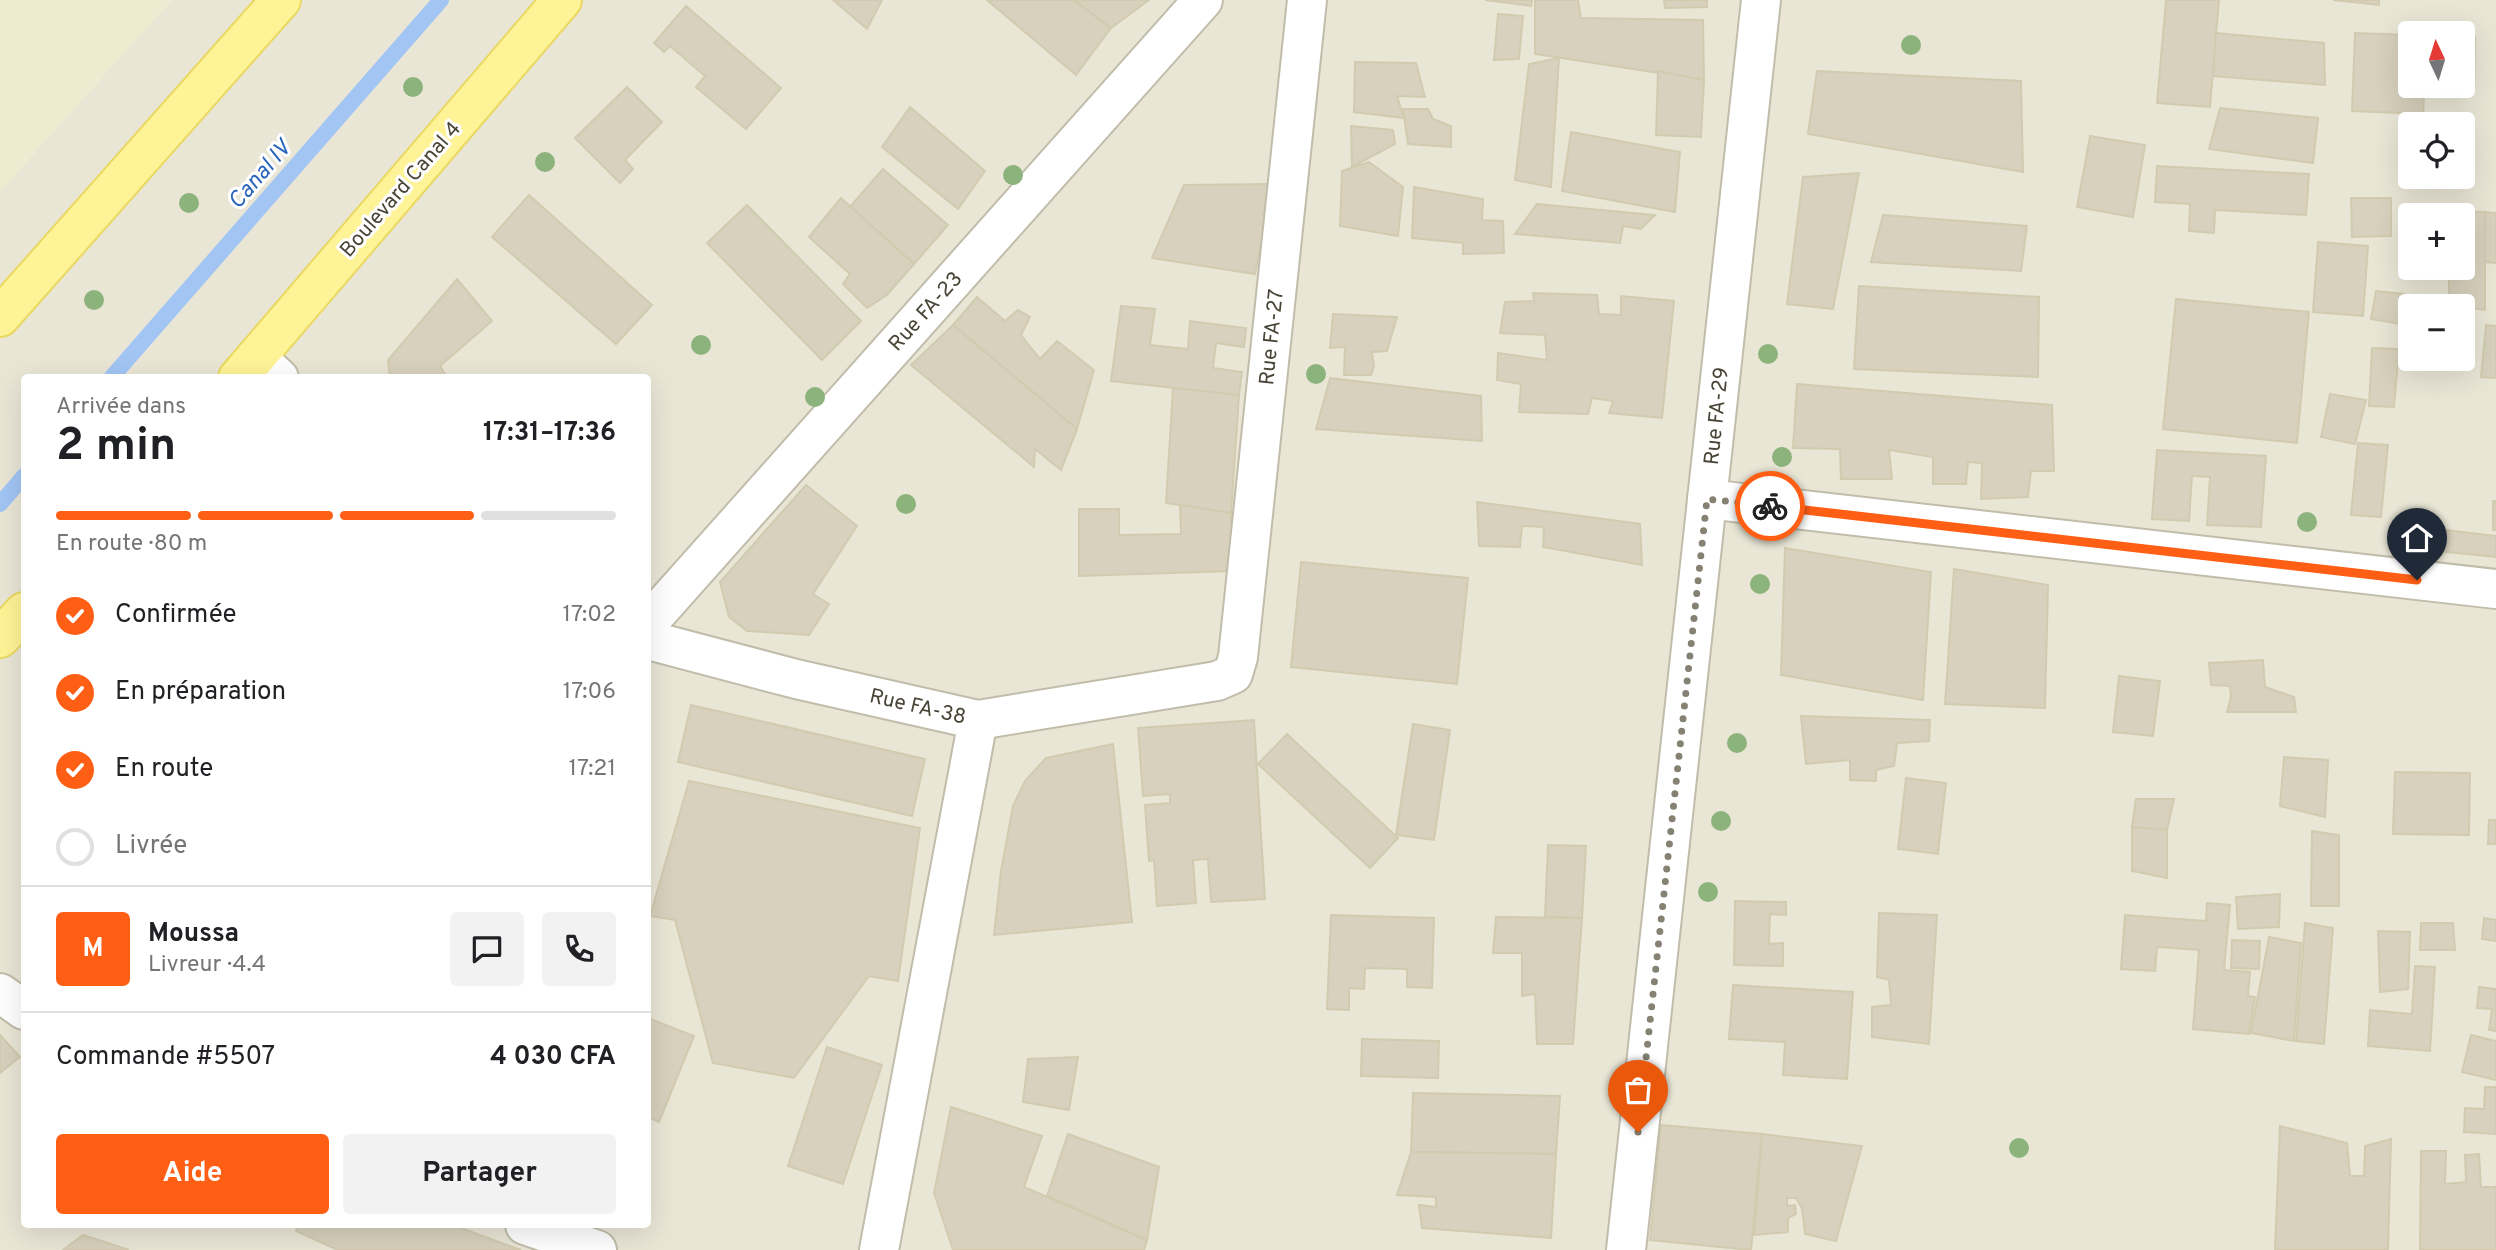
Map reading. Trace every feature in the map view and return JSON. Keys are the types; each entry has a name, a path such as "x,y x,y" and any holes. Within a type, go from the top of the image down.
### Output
{"main road":[{"path":"0,317 281,0"},
{"name":"Boulevard Canal 4","path":"258,371 562,0"},
{"path":"0,639 21,615"}],"street":[{"name":"Rue FA-23","path":"651,620 1203,0"},
{"name":"Rue FA-27","path":"1233,674 1238,657 1307,0"},
{"name":"Rue FA-29","path":"1626,1250 1761,0"},
{"path":"1707,499 2496,589"},
{"name":"Rue FA-38","path":"651,641 796,679 978,720 1217,681 1233,674"},
{"path":"879,1250 978,720"},
{"path":"0,993 21,1008"},
{"path":"534,1228 597,1250"}],"shaded area":[{"path":"0,0 2496,0 2496,1250 0,1250"},
{"path":"0,0 172,0 0,192"}],"building":[{"path":"833,0 882,0 867,29"},
{"path":"987,0 1074,0 1111,28 1076,75"},
{"path":"1074,0 1149,0 1111,28"},
{"path":"1485,0 1532,0 1531,6"},
{"path":"1535,0 1578,0 1581,18 1703,20 1704,80 1535,54"},
{"path":"1664,0 1707,0 1707,7 1665,8"},
{"path":"2166,0 2219,0 2210,107 2157,103"},
{"path":"2333,0 2379,0 2379,5"},
{"path":"686,6 781,88 746,129 696,87 705,76 670,46 664,52 654,43"},
{"path":"1498,14 1523,16 1519,59 1494,60"},
{"path":"2216,33 2324,43 2325,85 2213,76"},
{"path":"2355,33 2398,35 2398,98 2424,98 2423,112 2352,111"},
{"path":"1559,58 1551,187 1515,180 1529,64"},
{"path":"1355,62 1416,63 1425,97 1397,96 1404,118 1354,112"},
{"path":"1658,71 1704,80 1701,137 1656,135"},
{"path":"1817,71 2021,81 2023,172 1808,134"},
{"path":"627,87 662,122 625,160 633,169 620,183 575,138"},
{"path":"910,107 985,171 958,209 882,147"},
{"path":"2220,108 2318,118 2313,163 2209,149"},
{"path":"1403,109 1428,109 1433,119 1451,126 1451,147 1408,144"},
{"path":"1351,126 1393,130 1395,144 1352,167"},
{"path":"1571,132 1680,152 1675,212 1562,191"},
{"path":"2090,136 2145,145 2133,217 2077,207"},
{"path":"1369,162 1403,187 1398,236 1340,226 1342,171"},
{"path":"2157,166 2309,174 2306,215 2215,210 2214,233 2189,231 2190,204 2155,202"},
{"path":"883,169 948,225 914,264 849,208"},
{"path":"1859,173 1833,309 1787,304 1803,177"},
{"path":"1273,184 1255,274 1152,258 1184,185"},
{"path":"1414,187 1483,199 1482,220 1503,221 1504,253 1463,254 1463,243 1412,238"},
{"path":"529,195 652,305 616,344 492,237"},
{"path":"841,198 914,264 887,295 867,308 843,284 850,274 809,237"},
{"path":"2351,198 2391,198 2391,236 2352,237"},
{"path":"1537,204 1655,215 1641,229 1623,226 1620,243 1515,234"},
{"path":"747,205 861,321 822,360 707,243"},
{"path":"2475,212 2485,212 2485,310 2475,309 2475,294 2449,294 2449,280 2475,280"},
{"path":"2485,212 2496,213 2496,263 2485,262"},
{"path":"1883,215 2027,226 2021,271 1871,262"},
{"path":"2318,242 2368,246 2363,316 2313,312"},
{"path":"457,279 492,321 440,366 445,374 390,374 388,360"},
{"path":"1859,286 2039,297 2038,377 1854,369"},
{"path":"2376,291 2404,294 2398,294 2398,324 2371,319"},
{"path":"1533,293 1597,295 1599,314 1621,315 1621,296 1674,301 1662,418 1609,413 1613,401 1592,398 1588,414 1519,412 1521,384 1497,380 1498,353 1547,360 1545,335 1500,333 1505,302 1534,301"},
{"path":"977,297 1005,321 1018,310 1030,317 1021,335 1040,359 1057,341 1094,370 1077,429 953,325"},
{"path":"2176,299 2309,312 2297,443 2163,429"},
{"path":"1121,306 1155,309 1150,345 1188,349 1190,321 1246,328 1244,347 1216,343 1213,368 1242,372 1239,395 1111,381"},
{"path":"1333,314 1397,317 1387,351 1372,352 1374,366 1371,375 1344,375 1345,347 1330,348"},
{"path":"953,325 1077,429 1061,470 1035,449 1034,467 911,365"},
{"path":"2486,325 2496,326 2496,378 2481,377"},
{"path":"2372,348 2398,349 2394,407 2369,406"},
{"path":"1330,378 1481,396 1482,441 1316,429"},
{"path":"1797,384 2052,405 2054,471 2031,471 2028,497 1981,499 1982,463 1968,462 1966,484 1933,484 1933,457 1889,450 1892,479 1841,479 1840,449 1793,448"},
{"path":"1173,388 1239,395 1231,513 1166,503"},
{"path":"2330,394 2366,400 2355,444 2321,437"},
{"path":"2358,443 2388,445 2381,517 2351,515"},
{"path":"2157,450 2266,456 2261,527 2207,525 2210,477 2192,476 2189,521 2152,519"},
{"path":"806,485 857,526 813,594 829,604 809,635 747,631 729,617 720,582"},
{"path":"2493,501 2496,501 2496,530 2493,530"},
{"path":"1477,502 1640,524 1642,565 1543,547 1544,527 1522,526 1520,547 1479,546"},
{"path":"1180,505 1231,513 1232,571 1079,576 1079,509 1119,509 1119,535 1181,534"},
{"path":"2420,527 2496,536 2496,557 2418,549"},
{"path":"1785,548 1931,572 1923,700 1781,675"},
{"path":"1301,562 1468,578 1457,684 1291,667"},
{"path":"1954,569 2048,585 2045,708 1945,704"},
{"path":"2263,660 2265,687 2294,697 2296,712 2227,712 2231,697 2230,686 2211,685 2209,663"},
{"path":"2119,676 2160,681 2153,736 2113,732"},
{"path":"691,705 925,759 912,816 678,762"},
{"path":"1801,716 1930,720 1929,741 1897,743 1894,766 1876,770 1876,781 1850,780 1850,760 1806,764"},
{"path":"1254,720 1265,899 1211,902 1208,859 1193,860 1196,903 1157,906 1154,860 1149,861 1145,805 1170,803 1170,794 1143,796 1138,728"},
{"path":"1413,724 1450,730 1434,840 1396,835"},
{"path":"1287,734 1398,838 1370,868 1258,764"},
{"path":"1113,744 1132,922 994,935 1001,871 1013,806 1025,781 1046,758"},
{"path":"2284,757 2328,760 2325,817 2280,806"},
{"path":"2395,772 2470,773 2469,835 2393,834"},
{"path":"1906,778 1946,783 1938,854 1898,849"},
{"path":"689,781 920,828 898,981 869,976 794,1078 713,1063 675,920 651,916"},
{"path":"2136,799 2174,799 2167,830 2132,827"},
{"path":"2489,820 2496,820 2496,844 2488,844"},
{"path":"2132,827 2167,830 2167,878 2132,871"},
{"path":"2312,831 2339,835 2339,906 2311,906"},
{"path":"1548,845 1586,846 1582,918 1545,917"},
{"path":"2280,894 2279,927 2238,929 2236,897"},
{"path":"1735,901 1786,902 1786,915 1770,914 1769,944 1783,943 1783,966 1734,965"},
{"path":"2207,903 2230,905 2224,970 2250,972 2248,996 2255,997 2249,1034 2193,1029 2199,950 2157,947 2155,971 2121,969 2125,915 2206,921"},
{"path":"1879,913 1937,915 1929,1044 1872,1037 1872,1007 1891,1005 1889,980 1877,977"},
{"path":"1331,915 1434,918 1432,988 1407,987 1407,969 1365,968 1364,989 1349,988 1349,1010 1327,1009"},
{"path":"1496,917 1582,918 1573,1044 1537,1044 1535,994 1522,996 1522,953 1493,953"},
{"path":"2484,918 2496,920 2496,941 2482,939"},
{"path":"2305,923 2333,928 2324,1044 2296,1041"},
{"path":"2421,923 2453,923 2455,950 2420,950"},
{"path":"2378,931 2410,932 2408,989 2380,992"},
{"path":"2269,937 2301,943 2294,1041 2251,1033"},
{"path":"2232,940 2260,941 2259,969 2231,968"},
{"path":"2415,966 2435,967 2430,1051 2368,1046 2370,1010 2412,1014"},
{"path":"1733,985 1853,992 1847,1079 1783,1075 1785,1042 1729,1039"},
{"path":"2479,987 2496,989 2496,1031 2489,1030 2492,1009 2477,1008"},
{"path":"651,1019 694,1036 659,1122 651,1118"},
{"path":"0,1035 20,1057 0,1073"},
{"path":"2471,1035 2496,1041 2496,1080 2462,1072"},
{"path":"1362,1039 1439,1041 1438,1078 1361,1076"},
{"path":"827,1047 882,1065 843,1184 788,1166"},
{"path":"1078,1057 1069,1110 1023,1102 1028,1059"},
{"path":"2485,1087 2496,1087 2496,1134 2464,1132 2465,1108 2484,1109"},
{"path":"1413,1093 1560,1096 1556,1154 1411,1152"},
{"path":"951,1107 1042,1136 1024,1187 1147,1240 1144,1250 953,1250 934,1193"},
{"path":"1661,1125 1762,1134 1751,1250 1650,1240"},
{"path":"2280,1126 2347,1143 2350,1176 2364,1176 2365,1146 2391,1139 2388,1250 2275,1250"},
{"path":"1068,1134 1159,1167 1147,1240 1047,1196"},
{"path":"1762,1134 1862,1146 1836,1241 1805,1234 1802,1208 1796,1198 1787,1198 1787,1206 1795,1205 1796,1214 1788,1218 1788,1232 1754,1235"},
{"path":"2421,1151 2446,1151 2445,1184 2466,1182 2465,1155 2479,1154 2481,1187 2496,1187 2496,1250 2420,1250"},
{"path":"1411,1152 1556,1154 1551,1238 1422,1228 1419,1205 1436,1207 1436,1197 1397,1195"},
{"path":"297,1228 461,1228 521,1250 338,1250 296,1231"},
{"path":"83,1235 129,1250 63,1250"}],"waterway":[{"name":"Canal IV","path":"114,374 441,0"},
{"name":"Canal IV","path":"0,504 21,480"}],"way so far":[{"path":"1638,1132 1707,499 1770,506"}],"route":[{"path":"1770,506 2417,580"}]}
